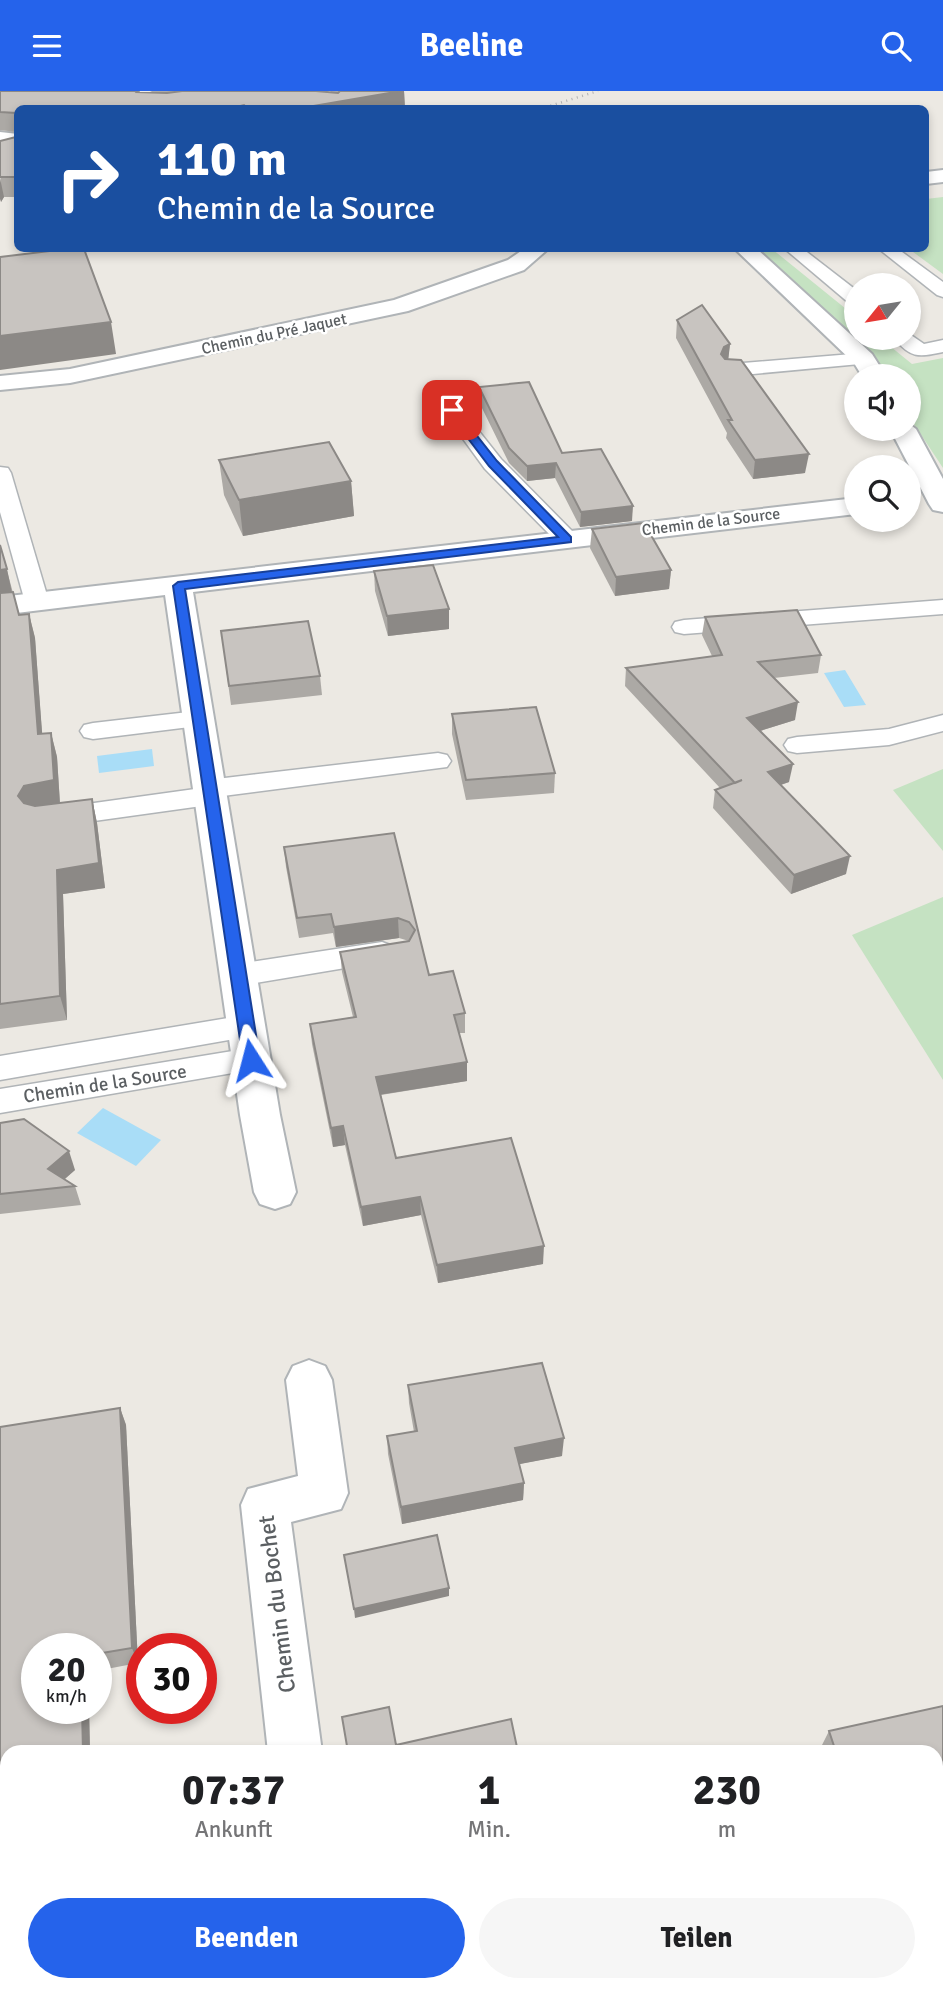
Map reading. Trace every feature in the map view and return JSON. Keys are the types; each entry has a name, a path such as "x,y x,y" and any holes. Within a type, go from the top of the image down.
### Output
{"street":[{"name":"Chemin du Pré Jaquet","path":"0,383 70,376 400,306 516,265 533,252"},
{"path":"748,252 866,364"},
{"path":"910,441 942,500 921,500"},
{"name":"Chemin de la Source","path":"0,606 844,507"},
{"path":"178,586 249,1044 275,1192"},
{"name":"Chemin du Bochet","path":"294,1745 265,1505 324,1493 309,1380"}],"lane":[{"path":"797,252 844,289"},
{"path":"891,252 943,291"},
{"path":"919,350 943,346"},
{"path":"731,370 844,368"},
{"path":"452,410 493,464 567,539"},
{"path":"0,473 37,601"},
{"path":"684,627 943,607"},
{"path":"93,731 197,719"},
{"path":"797,745 889,737 943,723"},
{"path":"41,819 209,792 439,761"},
{"path":"238,975 398,951"},
{"name":"Chemin de la Source","path":"0,1068 249,1044"},
{"name":"Chemin de la Source","path":"0,1101 249,1044"}],"green space":[{"path":"943,197 943,274 913,252 929,252 929,199"},
{"path":"744,252 776,252 844,307 844,329"},
{"path":"865,350 895,350 912,364 874,364"},
{"path":"943,358 943,468 921,435 921,364 912,364"},
{"path":"943,769 943,851 893,790"},
{"path":"943,897 943,1080 852,935"}],"water":[{"path":"845,670 866,705 844,707 824,673"},
{"path":"152,749 154,766 99,773 97,756"},
{"path":"103,1108 161,1140 136,1166 77,1133"}],"building":[{"path":"0,91 401,91 319,105 14,105 14,113 0,112"},
{"path":"14,138 14,177 0,177 0,141"},
{"path":"41,252 85,252 111,322 0,336 0,257"},
{"path":"702,305 730,344 724,347 721,354 725,359 741,360 809,454 755,460 728,420 732,420 677,320"},
{"path":"529,382 562,453 601,449 633,506 581,512 556,463 527,466 509,448 479,387"},
{"path":"329,442 351,481 239,500 219,460"},
{"path":"644,523 671,570 616,577 592,529"},
{"path":"0,545 7,569 0,570"},
{"path":"433,565 449,609 387,616 374,571"},
{"path":"13,592 19,615 29,614 38,734 51,733 54,780 24,786 18,796 24,803 35,806 92,799 99,863 57,870 60,996 0,1004 0,593"},
{"path":"797,610 821,655 758,662 798,702 747,718 793,764 768,772 850,856 794,875 715,790 735,783 626,668 722,655 705,617"},
{"path":"308,621 320,676 229,686 221,631"},
{"path":"536,707 555,773 466,780 452,714"},
{"path":"394,833 429,975 453,971 465,1013 454,1015 467,1062 376,1077 396,1158 511,1138 544,1246 437,1265 420,1197 361,1207 343,1126 331,1128 310,1024 356,1017 340,952 409,941 415,930 409,922 398,918 334,927 331,914 297,918 284,847"},
{"path":"24,1119 69,1151 48,1169 75,1186 0,1194 0,1123"},
{"path":"542,1363 564,1438 515,1448 524,1483 401,1507 387,1436 417,1431 408,1385"},
{"path":"120,1408 131,1633 126,1633 126,1649 112,1651 112,1633 21,1633 21,1724 82,1724 83,1745 0,1745 0,1427"},
{"path":"437,1535 449,1588 354,1609 344,1555"},
{"path":"943,1706 943,1745 834,1745 829,1731"},
{"path":"389,1707 396,1745 347,1745 342,1717"},
{"path":"511,1719 517,1745 396,1745"}],"railway":[{"path":"553,105 598,91"}],"route":[{"path":"251,1060 178,586 567,539 493,464 452,410"}]}
